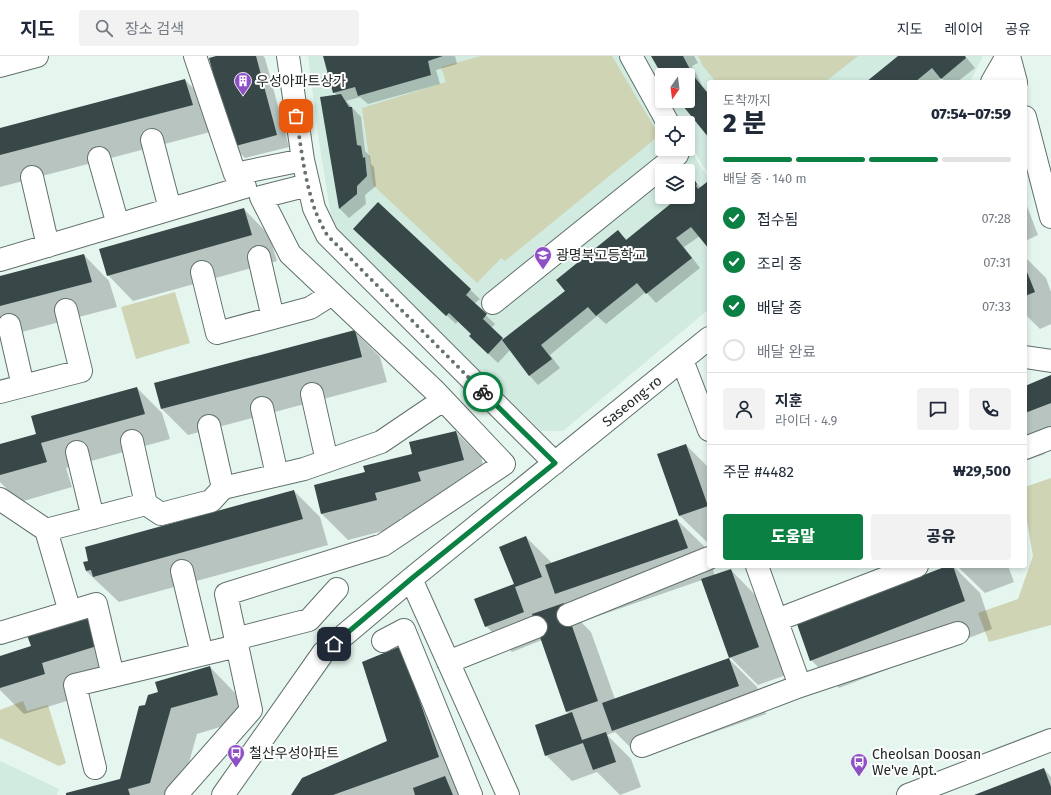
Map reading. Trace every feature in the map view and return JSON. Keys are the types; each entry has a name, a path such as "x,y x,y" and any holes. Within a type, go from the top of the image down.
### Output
{"street":[{"path":"0,66 37,56"},
{"path":"176,795 251,710 226,594 383,545 504,464 443,400 290,254 247,186 195,56"},
{"path":"288,56 302,160 314,208 327,235 555,463"},
{"path":"630,56 664,116"},
{"path":"993,80 1008,56"},
{"path":"1008,56 1015,80"},
{"path":"1027,125 1051,217"},
{"path":"152,140 170,210"},
{"path":"493,303 676,156"},
{"path":"100,158 118,225"},
{"path":"1,257 48,246 247,186 302,160"},
{"path":"32,177 48,246"},
{"path":"247,186 308,185"},
{"path":"259,257 273,318"},
{"path":"202,272 217,333 310,308 332,294"},
{"path":"0,392 81,371 66,310"},
{"path":"9,325 23,386"},
{"name":"Saseong-ro","path":"411,579 707,340"},
{"path":"1027,357 1051,362"},
{"path":"682,360 707,425"},
{"path":"312,394 327,461"},
{"path":"132,441 146,504 161,514 211,501 223,488 304,469 381,442 443,400"},
{"path":"262,408 277,475"},
{"path":"209,426 223,488"},
{"path":"1027,447 1051,438"},
{"path":"77,452 93,518"},
{"path":"0,499 46,530 70,612"},
{"path":"46,530 146,504"},
{"path":"568,615 707,559"},
{"path":"758,568 800,686"},
{"path":"777,620 912,568"},
{"path":"182,571 202,654"},
{"path":"223,795 323,653 411,579 508,795"},
{"path":"95,768 75,685 202,654 309,620 337,589"},
{"path":"0,633 96,604 113,676"},
{"path":"448,662 536,627"},
{"path":"383,641 404,630 471,795"},
{"path":"642,746 800,686 958,633"},
{"path":"908,795 1051,740"}],"shaded area":[{"name":"광명북고등학교","path":"308,56 640,56 655,102 655,108 657,108 660,116 655,116 655,156 695,156 707,175 707,311 563,431 541,431 339,232 331,216 318,135"},
{"path":"481,56 612,56 655,129 655,139 505,261 501,258 477,283 373,185 362,108 446,82 441,67"},
{"path":"643,56 983,56 971,80 707,80 707,171 695,152 695,116 675,116 671,108 695,108 695,68 655,68 655,78"},
{"path":"698,56 858,56 828,80 714,80 703,66"},
{"path":"175,292 190,343 136,359 121,307"},
{"path":"1051,478 1051,625 989,642 978,613 1018,599 1033,556 1027,522 1027,486"},
{"path":"23,701 27,711 48,705 66,763 59,766 0,738 0,710"},
{"path":"0,761 59,789 57,795 0,795"}],"building":[{"name":"우성아파트상가","path":"216,56 256,56 277,135 232,147 209,58"},
{"path":"323,56 443,56 428,61 431,75 358,96 355,87 333,93"},
{"path":"651,56 683,56 689,68 658,68"},
{"path":"898,56 965,56 966,58 941,79 932,68 917,80 868,80"},
{"path":"695,78 707,92 707,136 695,121 695,116 691,116 685,108 695,108"},
{"path":"185,79 193,105 0,155 0,128"},
{"path":"341,94 349,107 352,107 357,145 361,146 363,158 365,157 367,176 357,186 357,194 339,209 320,97"},
{"path":"695,181 698,189 707,182 707,247 691,227 676,238 692,258 646,294 637,283 596,316 588,307 541,345 552,359 529,376 502,340 565,291 556,280 618,230 626,240 670,204 695,204"},
{"path":"378,202 471,289 466,295 487,314 483,319 503,338 488,354 469,336 471,334 449,313 446,316 353,229"},
{"path":"244,208 252,235 107,276 99,249"},
{"path":"84,254 92,282 0,306 0,276"},
{"path":"1027,272 1035,292 1027,295"},
{"path":"355,330 362,357 161,409 154,383"},
{"path":"1051,375 1051,403 1027,412 1027,385"},
{"path":"137,387 145,414 41,443 47,462 0,475 0,444 36,434 31,416"},
{"path":"456,431 464,460 418,472 421,481 375,493 377,500 321,514 314,485 365,472 363,466 412,454 409,442"},
{"path":"686,444 707,506 679,516 657,454"},
{"path":"294,490 303,519 93,577 91,570 86,571 83,562 88,561 85,547"},
{"path":"677,519 688,548 555,594 545,565"},
{"path":"526,536 542,577 515,587 524,612 485,627 474,599 514,584 499,547"},
{"path":"942,568 954,568 965,601 810,661 797,624"},
{"path":"731,569 759,647 729,658 701,579"},
{"path":"564,603 598,701 566,712 532,614"},
{"path":"88,616 97,646 42,663 45,674 0,688 0,656 31,646 27,635"},
{"path":"401,646 439,757 333,795 291,795 302,778 387,741 362,662"},
{"path":"729,658 739,686 612,731 602,703"},
{"path":"210,666 218,695 171,708 150,783 128,789 130,795 66,795 66,793 120,779 139,706 145,705 148,695 158,692 155,682"},
{"path":"572,712 582,740 606,732 616,762 593,770 583,743 545,756 535,725"},
{"path":"1044,768 1051,787 1051,795 974,795"},
{"path":"445,776 453,795 415,795 413,788"}],"way so far":[{"path":"296,116 302,160 308,185 314,208 327,235 483,392"}],"place":[{"name":"우성아파트상가","path":"243,96"},
{"name":"광명북고등학교","path":"543,270"},
{"name":"철산우성아파트","path":"236,768"},
{"name":"Cheolsan Doosan We've Apt.","path":"859,777"}],"route":[{"path":"334,644 411,579 555,463 483,392"}]}
